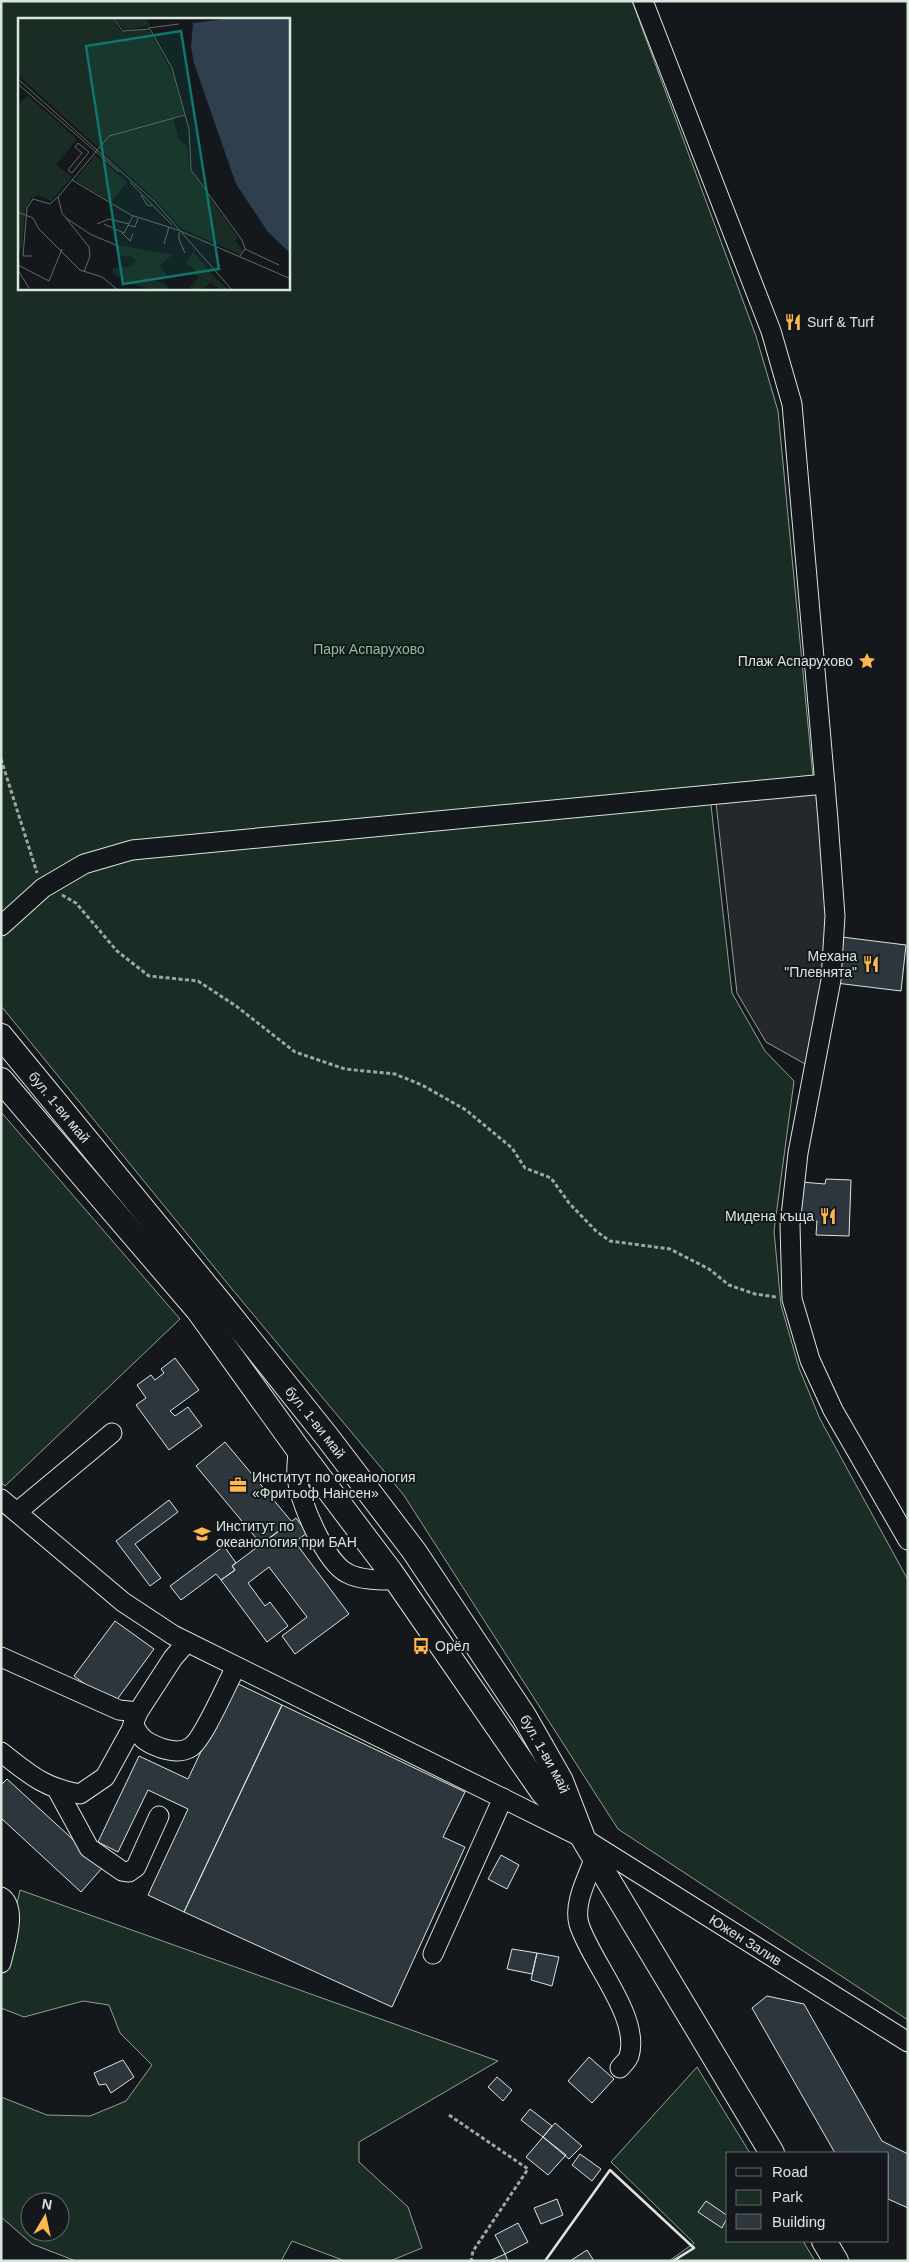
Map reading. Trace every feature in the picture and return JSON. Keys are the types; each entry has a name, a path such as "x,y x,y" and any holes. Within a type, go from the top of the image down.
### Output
{"main road":[{"name":"бул. 1-ви май","path":"1,1036 227,1311 328,1438 414,1551 524,1716 561,1781 589,1848 771,2152"},
{"name":"бул. 1-ви май","path":"1,1080 198,1310 298,1449 396,1579 542,1792 589,1848"},
{"path":"825,2242 836,2261"}],"street":[{"path":"643,1 770,331 792,404 835,916 831,980 797,1162 790,1225 792,1299 810,1360 833,1410 908,1540"},
{"path":"1,926 43,888 84,864 132,850 825,784"},
{"path":"17,1512 112,1433"},
{"path":"298,1449 297,1476 303,1505 335,1564 348,1574 382,1581 396,1579"},
{"name":"Южен Залив","path":"1,1499 123,1602 187,1642 503,1798 589,1848 908,2042"},
{"path":"1,1752 33,1777 58,1790 80,1794 105,1777 136,1718 173,1658 187,1642"},
{"path":"1,1657 136,1718"},
{"path":"136,1718 141,1739 174,1752 191,1747 202,1732 236,1667"},
{"path":"58,1790 89,1848 122,1871 129,1872 136,1867 159,1816"},
{"path":"433,1954 503,1798"},
{"path":"589,1848 578,1903 579,1923 624,2014 632,2042 629,2057 620,2068"},
{"path":"1,1897 6,1900 10,1910 1,1963"}],"path":[{"path":"1,759 31,860 43,888 76,903 117,951 149,976 198,981 236,1006 295,1052 345,1069 396,1074 422,1085 466,1110 512,1148 525,1168 551,1178 569,1203 596,1231 610,1241 670,1250 709,1269 729,1285 755,1294 792,1299"},
{"path":"449,2115 528,2169 473,2251 471,2261"}],"green space":[{"name":"Парк Аспарухово","path":"1,1 632,1 756,336 778,411 813,777 709,787 732,993 765,1051 794,1081 774,1231 781,1305 799,1368 820,1419 908,1580 908,2020 618,1829 403,1494 232,1289 1,1006"},
{"path":"1,1112 180,1319 5,1486 1,1482"},
{"path":"20,1890 498,2061 359,2142 359,2162 408,2207 422,2248 390,2261 345,2261 292,2241 281,2261 76,2261 30,2242 70,2242 70,2192 20,2192 20,2234 1,2217 1,2097 47,2115 90,2116 126,2101 152,2065 120,2033 109,2005 83,2001 24,2017 1,2008 1,1975"},
{"path":"697,2067 749,2152 726,2152 726,2242 804,2242 815,2261 669,2261 694,2243 611,2162"}],"shaded area":[{"path":"825,784 835,916 814,1069 766,1042 737,993 715,794"}],"building":[{"name":"Механа \"Плевнята\"","path":"842,937 906,945 901,991 836,983"},
{"path":"826,1179 851,1180 849,1236 816,1235 817,1221 799,1220 801,1182 825,1184"},
{"path":"175,1358 199,1390 170,1411 175,1416 188,1407 202,1426 169,1450 136,1405 146,1398 137,1385 151,1375 155,1380 164,1373 161,1369"},
{"path":"225,1442 292,1522 261,1544 196,1466"},
{"path":"169,1500 178,1512 135,1544 161,1578 150,1586 116,1541"},
{"path":"296,1518 307,1533 295,1542 349,1614 295,1654 282,1636 307,1617 269,1567 248,1583 265,1606 270,1602 288,1626 267,1642 221,1580 235,1570 232,1566"},
{"path":"224,1546 236,1563 232,1566 235,1570 221,1580 216,1574 181,1600 170,1586"},
{"path":"115,1621 154,1649 113,1705 74,1676"},
{"path":"234,1682 282,1705 184,1912 148,1895 188,1809 148,1790 118,1852 98,1842 139,1756 188,1779"},
{"path":"282,1705 465,1792 443,1837 465,1847 392,2007 184,1912"},
{"path":"7,1779 103,1867 81,1892 1,1818 1,1785"},
{"path":"501,1855 519,1865 507,1889 488,1879"},
{"path":"512,1949 537,1953 532,1974 507,1969"},
{"path":"537,1953 559,1957 552,1986 531,1980"},
{"path":"767,1996 804,2004 882,2141 908,2154 908,2208 889,2199 889,2152 834,2152 752,2008"},
{"path":"589,2057 614,2079 592,2103 568,2081"},
{"path":"123,2060 134,2077 111,2093 106,2084 99,2085 94,2073"},
{"path":"497,2077 512,2090 503,2101 488,2087"},
{"path":"530,2109 552,2126 543,2137 521,2120"},
{"path":"555,2123 582,2146 569,2159 543,2137"},
{"path":"543,2137 566,2155 548,2175 526,2157"},
{"path":"580,2154 601,2169 592,2181 572,2165"},
{"path":"557,2199 563,2215 541,2224 534,2208"},
{"path":"706,2201 726,2215 726,2220 722,2228 698,2212"},
{"path":"518,2223 528,2242 505,2254 495,2235"},
{"path":"587,2250 594,2261 570,2261"},
{"path":"505,2254 508,2261 489,2261"}],"wall":[{"path":"545,2261 610,2170 694,2248 673,2261"}],"place":[{"name":"Surf & Turf","path":"793,322"},
{"name":"Плаж Аспарухово","path":"867,661"},
{"name":"Механа \"Плевнята\"","path":"871,964"},
{"name":"Мидена къща","path":"828,1216"},
{"name":"Институт по океанология «Фритьоф Нансен»","path":"238,1485"},
{"name":"Институт по океанология при БАН","path":"202,1534"},
{"name":"Орёл","path":"421,1646"}]}
